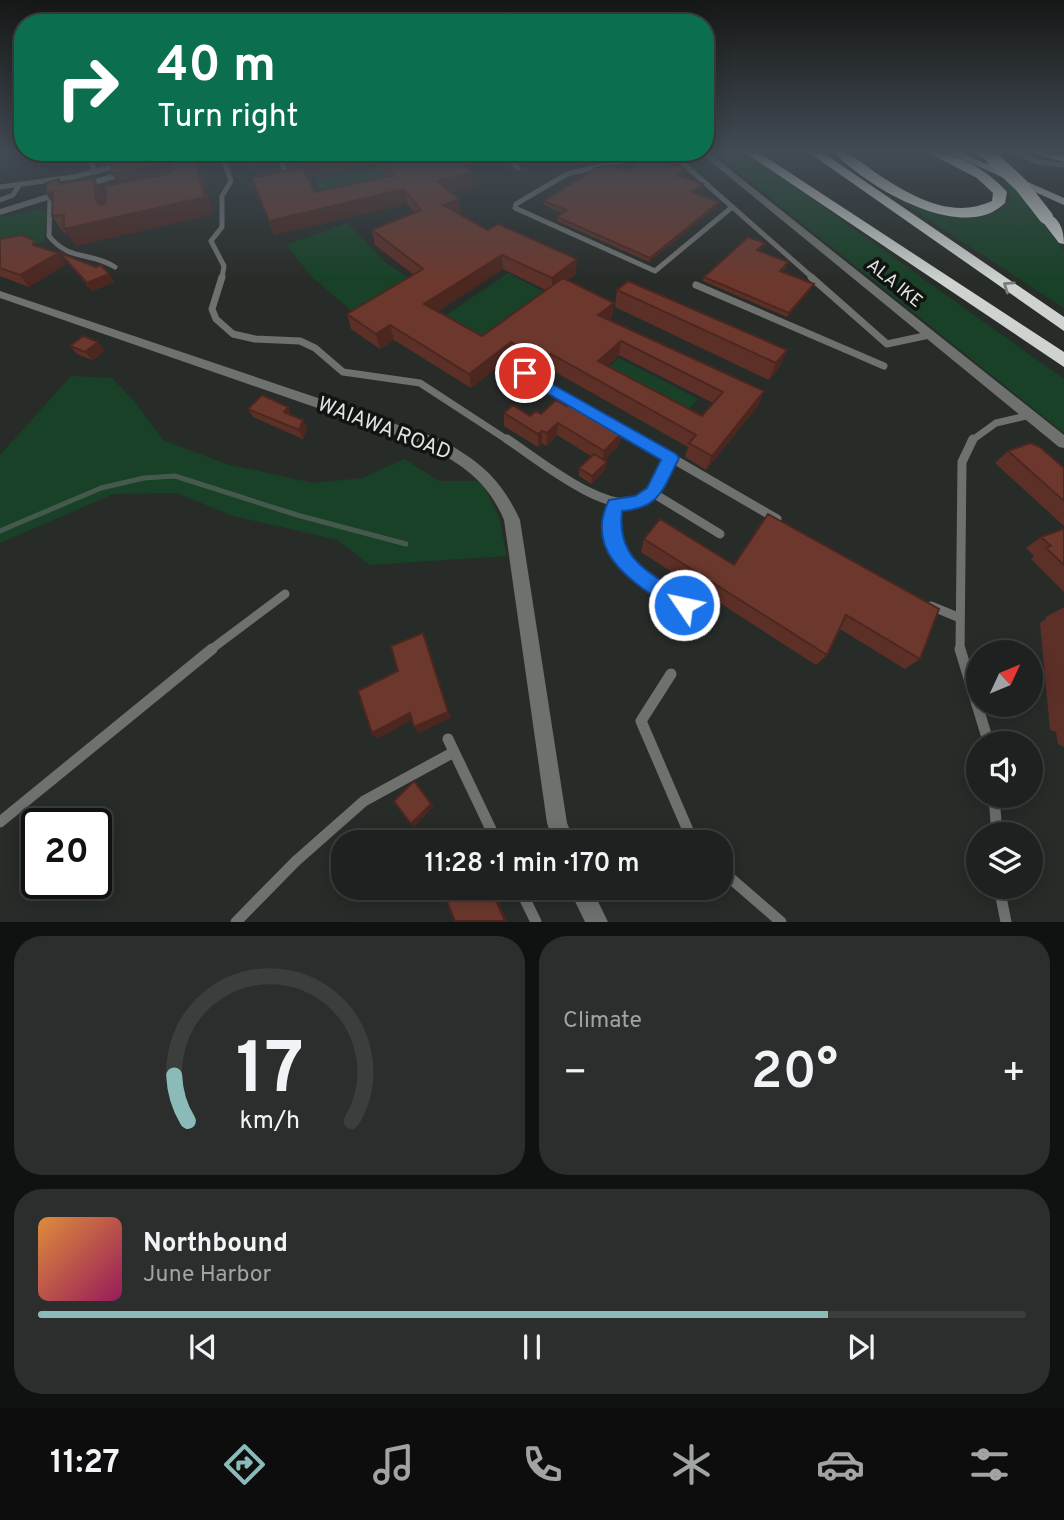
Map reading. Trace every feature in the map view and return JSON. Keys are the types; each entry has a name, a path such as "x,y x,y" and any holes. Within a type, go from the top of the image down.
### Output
{"highway":[{"path":"815,195 1064,360"},
{"path":"831,195 1064,360"},
{"path":"874,195 1064,325"},
{"path":"876,195 895,210"},
{"path":"901,195 925,206 966,212 983,211 998,203 999,195"},
{"path":"1028,195 1064,240"}],"street":[{"path":"0,212 58,195"},
{"name":"ALA IKE","path":"756,195 1064,443"},
{"name":"WAIAWA ROAD","path":"0,294 435,443 482,470 503,496 512,520 560,830"},
{"path":"586,900 597,922"}],"lane":[{"path":"223,195 225,220 211,241 212,247 223,257 226,264 212,306 222,326 232,333 256,341 301,341 315,346 336,370 351,375 396,377 420,383 597,497 615,505 639,503 653,493 671,458"},
{"path":"531,195 516,204 515,208 655,271 731,208"},
{"path":"717,195 887,344 929,335"},
{"path":"50,197 49,236 59,247 66,253 108,261 115,267"},
{"path":"696,285 884,366"},
{"path":"525,373 787,525"},
{"path":"985,731 963,666 960,618 962,462 965,448 979,432 1012,418 1030,415"},
{"path":"653,493 720,534"},
{"path":"615,505 611,529 615,551 629,568 684,605"},
{"path":"0,822 201,657 285,594"},
{"path":"917,599 960,618"},
{"path":"671,674 641,722 688,830"},
{"path":"448,739 491,830"},
{"path":"236,922 296,861 364,801 454,752"},
{"path":"733,880 781,922"},
{"path":"1001,899 1006,922"},
{"path":"525,900 536,922"}],"green space":[{"path":"323,195 363,195 327,203"},
{"path":"767,195 806,195 1064,379 1064,433"},
{"path":"1009,195 1022,195 1064,251 1064,308 897,199 940,213 971,217 999,210 1010,200"},
{"path":"39,209 39,212 47,211 44,242 0,251 0,217"},
{"path":"347,223 385,262 417,284 352,311 313,278 286,245"},
{"path":"508,273 552,296 484,346 439,320"},
{"path":"619,358 698,399 680,418 600,375"},
{"path":"71,376 112,378 135,402 163,440 226,464 313,483 363,478 404,459 439,481 481,481 499,517 507,556 369,565 338,540 233,516 177,493 113,494 0,543 0,455"}],"building":[{"path":"53,195 95,195 96,201 102,205 106,201 106,195 205,197 64,229 64,215 52,216"},
{"path":"259,195 379,195 269,221"},
{"path":"409,195 454,195 459,199 443,205 488,230 498,224 577,259 552,278 502,255 424,304 482,336 563,278 614,303 598,315 764,391 712,456 689,443 696,435 551,354 543,360 511,342 469,374 390,325 376,334 347,314 423,269 372,230 421,210","holes":["621,341 723,392 702,416 598,361"]},
{"path":"553,195 700,195 719,202 650,258 557,217 566,210 544,201"},
{"path":"21,235 34,240 33,245 58,253 20,275 0,268 0,239"},
{"path":"748,237 765,243 757,250 788,262 780,271 814,284 789,313 704,277"},
{"path":"60,253 96,267 101,265 109,274 87,283"},
{"path":"628,281 787,350 776,363 617,290"},
{"path":"83,336 98,342 85,352 70,346"},
{"path":"262,395 288,407 284,412 303,420 299,430 248,409"},
{"path":"556,400 567,406 570,403 622,433 604,451 558,423 547,433 542,431 538,434 504,413 513,405 530,416 536,411 541,414"},
{"path":"1030,443 1040,447 1064,468 1064,501 1008,451"},
{"path":"594,454 607,462 592,476 579,468"},
{"path":"768,514 939,609 920,659 846,615 827,655 644,539 660,519 734,565"},
{"path":"1064,529 1064,565 1046,548 1051,546 1041,537"},
{"path":"423,633 448,712 414,727 410,713 372,733 358,691 398,671 391,646"},
{"path":"414,781 431,804 411,824 394,801"},
{"path":"446,900 496,900 505,921 455,921"}],"waterway":[{"path":"0,531 101,488 144,478 175,476 297,515 406,544"}],"route":[{"path":"525,373 671,458 653,493 639,503 615,505 611,529 615,551 629,568 684,605"}]}
